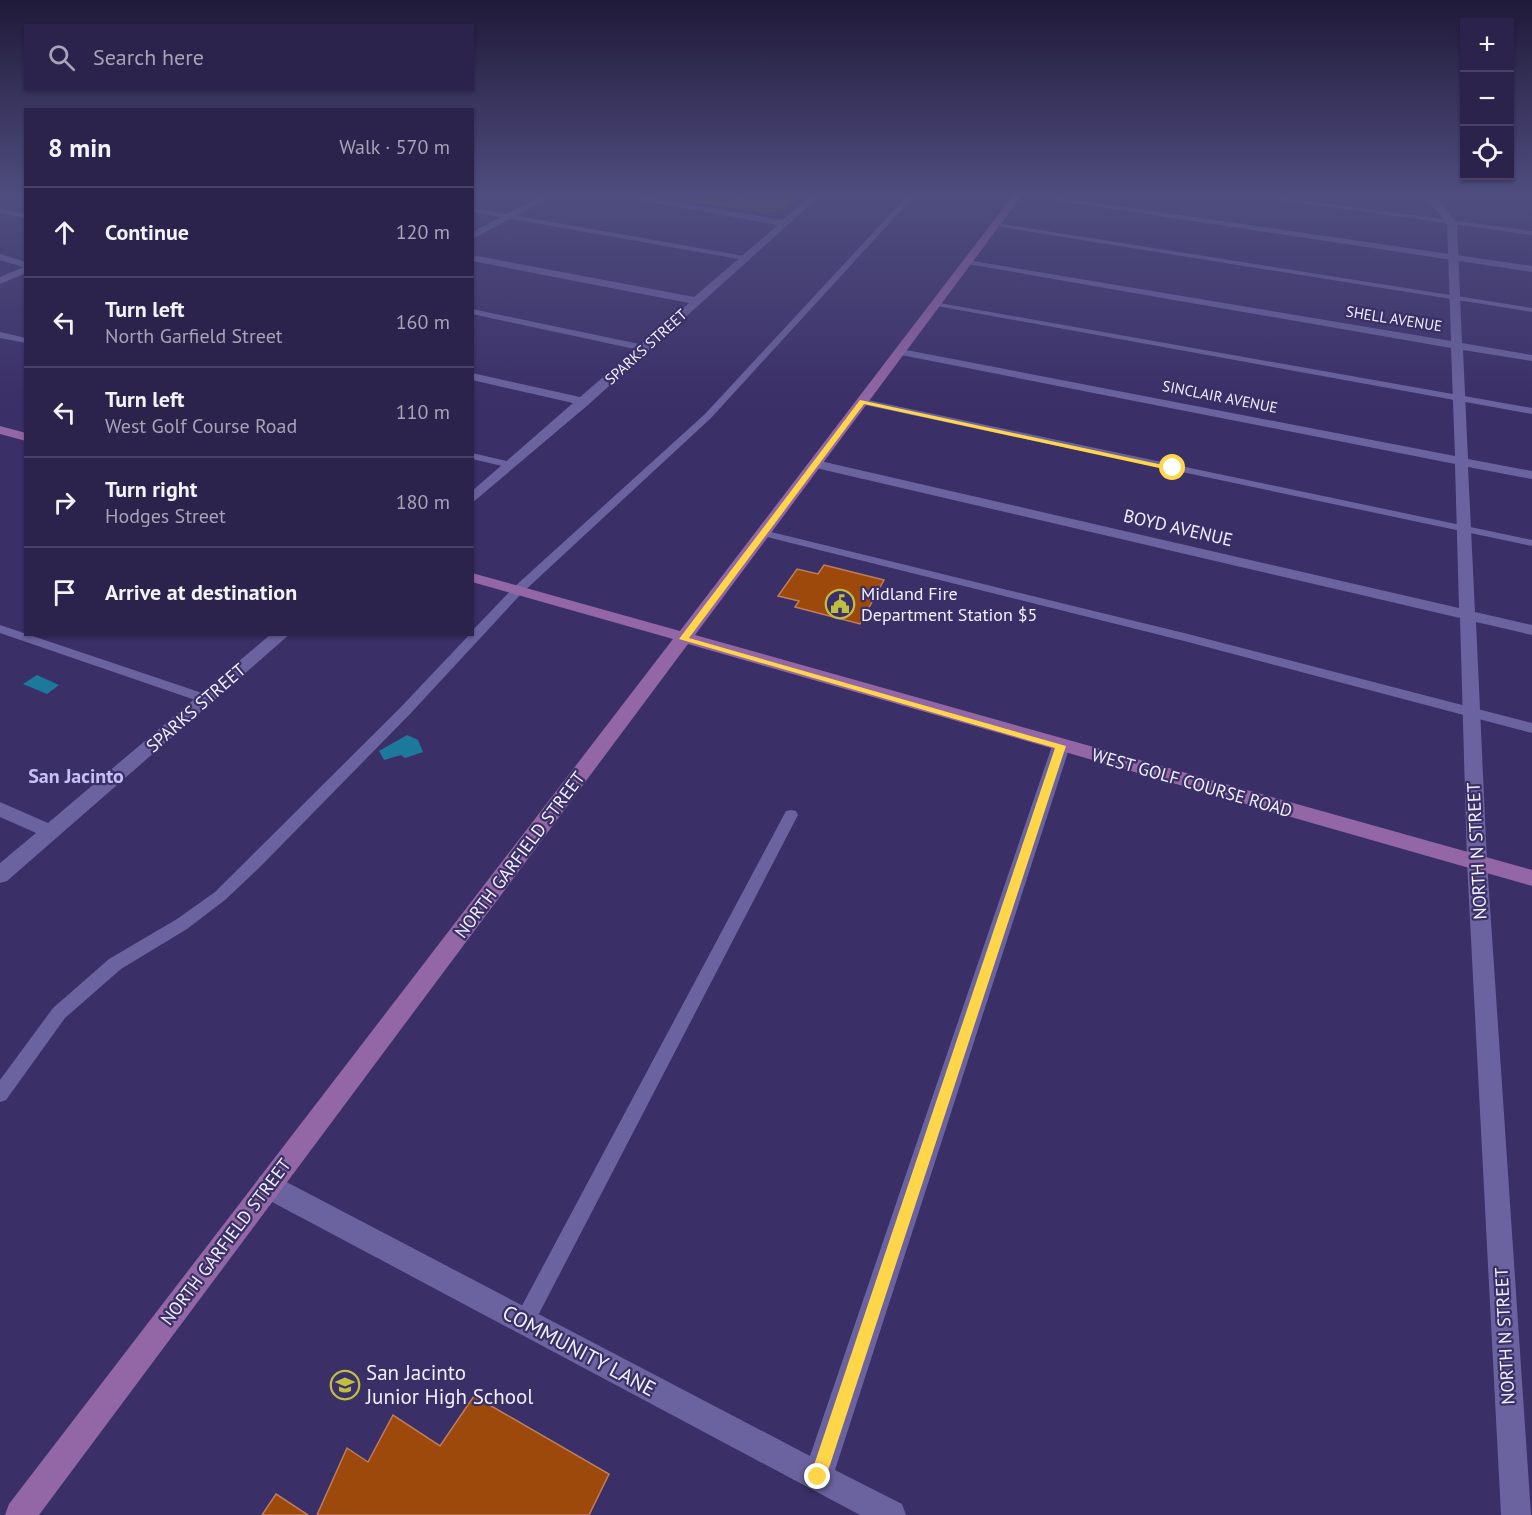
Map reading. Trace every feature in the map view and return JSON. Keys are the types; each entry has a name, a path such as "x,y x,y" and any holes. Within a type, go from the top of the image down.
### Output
{"main road":[{"name":"NORTH GARFIELD STREET","path":"20,1515 966,265"},
{"path":"0,430 24,436"},
{"name":"WEST GOLF COURSE ROAD","path":"474,579 1532,878"}],"street":[{"path":"507,265 697,301"},
{"name":"SPARKS STREET","path":"474,497 737,265"},
{"name":"SHELL AVENUE","path":"977,265 1532,358"},
{"name":"NORTH N STREET","path":"1453,265 1477,862 1516,1515"},
{"path":"1501,265 1532,269"},
{"path":"0,280 24,268"},
{"name":"SINCLAIR AVENUE","path":"901,352 1532,475"},
{"path":"474,376 584,402"},
{"name":"BOYD AVENUE","path":"816,464 1532,630"},
{"name":"SPARKS STREET","path":"0,875 280,636"},
{"path":"818,1477 1061,746"},
{"path":"0,809 51,832"},
{"name":"COMMUNITY LANE","path":"268,1186 891,1515"}],"lane":[{"path":"0,1094 59,1013 115,964 182,924 220,896 405,711 517,591 708,416 848,265"},
{"path":"1246,265 1532,310"},
{"path":"937,304 1532,411"},
{"path":"474,311 644,348"},
{"path":"0,334 24,340"},
{"path":"863,402 1532,543"},
{"path":"474,456 511,465"},
{"path":"764,533 1188,638 1532,728"},
{"path":"0,629 206,699"},
{"path":"524,1322 791,815"}],"water":[{"path":"37,675 59,685 47,694 23,684"},
{"path":"407,735 418,740 423,752 405,758 401,755 384,760 379,751"}],"building":[{"path":"824,565 884,580 860,624 795,607 799,601 778,596 797,569 818,574"},
{"path":"474,1396 609,1474 589,1515 317,1515 347,1448 368,1462 393,1415 440,1446"},
{"path":"276,1494 308,1515 262,1515"}],"place":[{"name":"Midland Fire Department Station $5","path":"840,604"},
{"name":"San Jacinto Junior High School","path":"345,1385"}],"district":[{"name":"San Jacinto","path":"76,776"}],"route":[{"path":"818,1477 1061,746 683,639 863,402 1173,468"}]}
